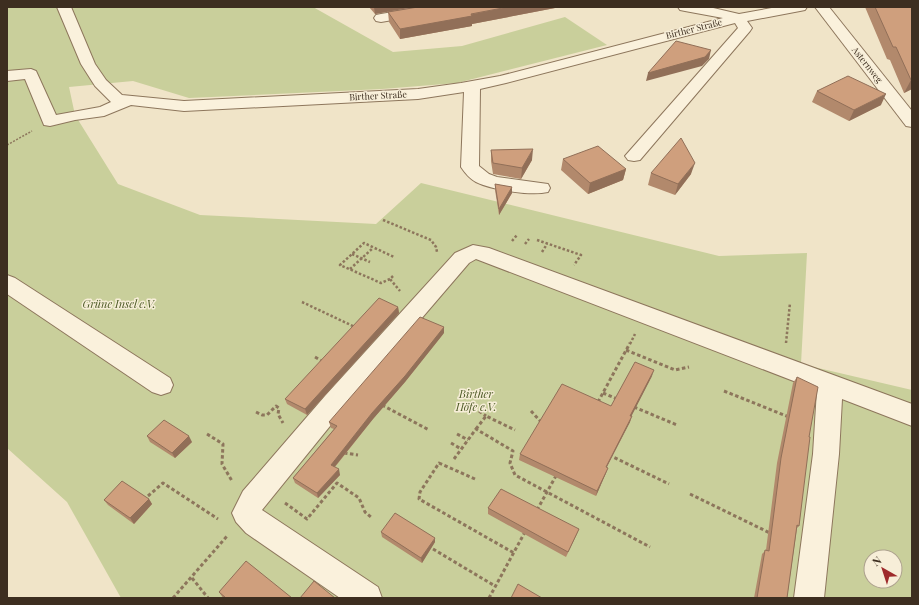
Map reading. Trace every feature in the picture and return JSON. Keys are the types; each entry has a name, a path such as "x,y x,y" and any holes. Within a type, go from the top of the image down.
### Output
{"street":[{"name":"Birther Straße","path":"64,7 88,64 100,83 118,99 184,106 418,94 472,86 501,80 738,18 800,7"},
{"path":"381,18 445,7"},
{"path":"685,7 721,13 738,18"},
{"name":"Asternweg","path":"822,7 912,122"},
{"name":"Birther Straße","path":"634,156 745,28 738,18"},
{"path":"7,76 30,74 50,121 75,115 104,111 127,101"},
{"path":"472,86 470,167 473,173 486,181 541,188"},
{"path":"367,598 256,523 248,507 349,386 462,258 472,252 482,253 912,415"},
{"path":"7,283 161,385"},
{"path":"809,598 817,540 827,436 830,385"}],"path":[{"path":"7,145 50,121"},
{"path":"383,220 432,240 436,247 437,255 441,259 455,266"},
{"path":"525,244 528,239"},
{"path":"537,240 581,255 562,284"},
{"path":"390,279 382,283 340,264 364,243 394,257"},
{"path":"350,269 374,248"},
{"path":"352,254 370,262"},
{"path":"302,302 345,322"},
{"path":"783,367 790,303"},
{"path":"595,406 646,315"},
{"path":"626,350 675,370 689,367"},
{"path":"349,386 429,430"},
{"path":"724,391 802,423 827,436"},
{"path":"602,393 623,402"},
{"path":"630,405 677,425"},
{"path":"256,412 264,416 268,415 276,406 279,408"},
{"path":"479,411 515,430"},
{"path":"532,411 541,422 548,426"},
{"path":"454,459 486,416"},
{"path":"476,429 513,451 510,455 510,468 515,475 650,547"},
{"path":"207,434 223,444 220,462 225,472 242,493 248,507"},
{"path":"457,434 468,440"},
{"path":"450,443 461,449"},
{"path":"605,453 668,484"},
{"path":"475,479 439,463 420,492 419,499 514,554"},
{"path":"536,513 558,472"},
{"path":"148,496 163,483 248,507 307,519 337,483 359,498 365,512 372,518"},
{"path":"690,494 772,534"},
{"path":"173,598 232,531 248,507"},
{"path":"489,598 528,526"},
{"path":"433,549 495,586"},
{"path":"192,578 208,598"}],"green space":[{"name":"Birther Höfe e.V.","path":"7,7 313,7 393,52 462,46 565,17 607,45 457,83 382,89 189,98 133,81 69,87 75,115 118,184 200,215 376,224 421,183 719,256 807,253 801,364 912,390 912,598 121,598 67,502 7,448"}],"building":[{"path":"418,7 508,7 471,14 472,16 400,29 388,12"},
{"path":"875,7 912,7 912,80 896,47 893,47"},
{"path":"676,41 711,50 705,57 648,73"},
{"path":"848,76 886,94 854,110 817,91"},
{"path":"681,138 695,163 678,184 651,173"},
{"path":"598,146 626,169 590,183 563,159"},
{"path":"533,149 522,168 493,163 491,150"},
{"path":"495,184 512,187 499,209"},
{"path":"379,298 398,307 305,409 285,399"},
{"path":"420,317 444,327 405,376 372,413 331,465 339,469 317,493 293,478 337,426 329,422"},
{"path":"635,362 654,370 630,416 632,416 606,467 608,468 597,491 520,454 562,384 611,406"},
{"path":"797,377 818,387 809,437 799,526 797,525 787,598 757,598 765,550 769,551 781,458"},
{"path":"164,420 189,436 172,453 147,436"},
{"path":"122,481 149,499 130,518 104,500"},
{"path":"501,489 579,529 568,552 488,508"},
{"path":"395,513 435,538 421,558 381,532"},
{"path":"246,561 292,598 226,598 219,592"},
{"path":"314,581 335,598 300,598"},
{"path":"518,584 542,598 511,598"}],"park label":[{"name":"Grüne Insel e.V.","path":"119,304"}]}
